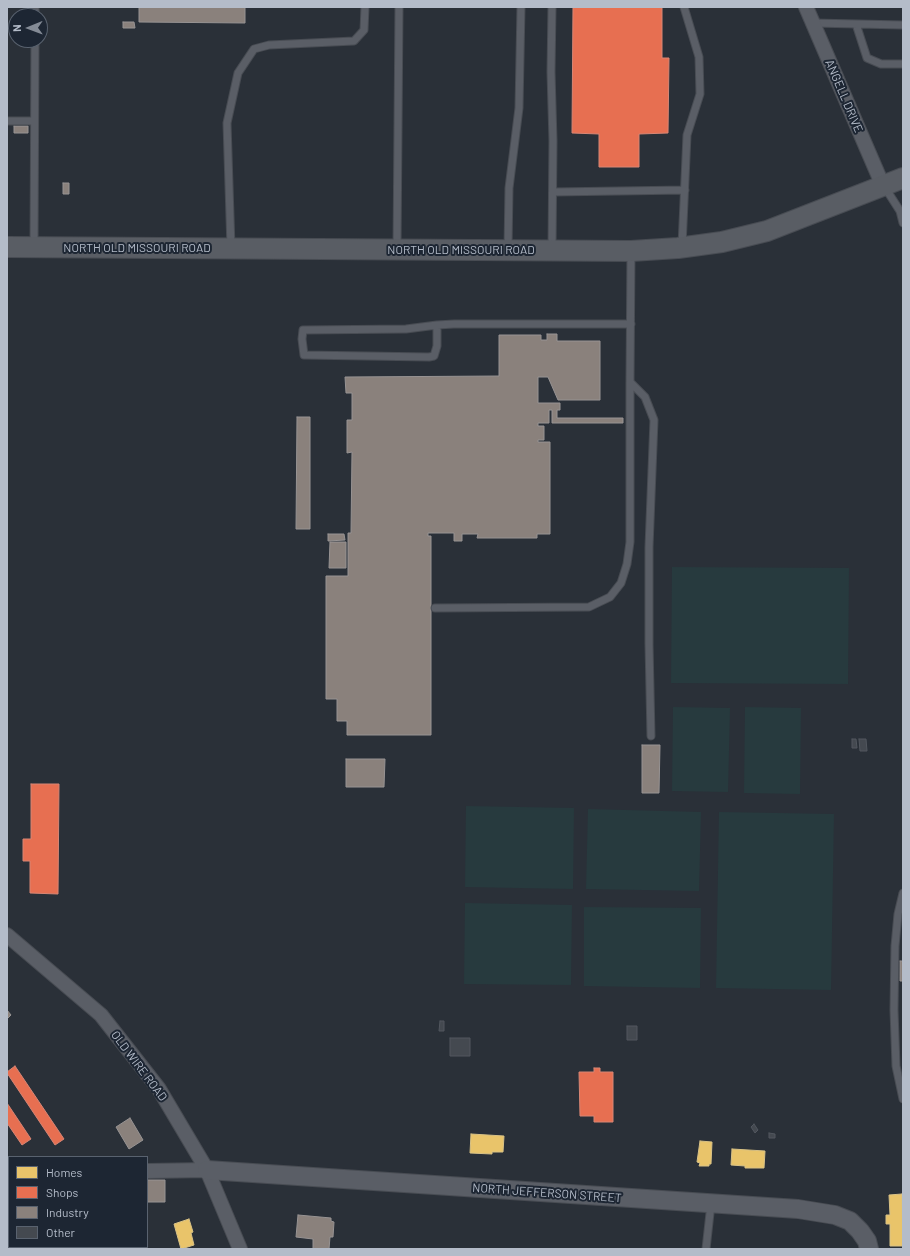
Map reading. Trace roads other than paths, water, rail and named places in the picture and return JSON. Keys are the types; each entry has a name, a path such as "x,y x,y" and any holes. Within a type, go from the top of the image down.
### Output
{"main road":[{"name":"NORTH OLD MISSOURI ROAD","path":"7,247 552,251 631,251 682,248 722,242 767,231 903,178"}],"street":[{"name":"ANGELL DRIVE","path":"806,7 883,186"},
{"name":"OLD WIRE ROAD","path":"7,935 101,1015 159,1089 207,1170 240,1249"},
{"path":"148,1171 207,1170"},
{"name":"NORTH JEFFERSON STREET","path":"207,1170 798,1209 835,1215 850,1221 860,1231 867,1241 870,1249"}],"lane":[{"path":"231,248 227,123 238,73 254,49 269,45 354,41 364,30 366,7"},
{"path":"397,250 399,7"},
{"path":"508,250 508,188 519,108 521,7"},
{"path":"552,7 552,251"},
{"path":"682,248 687,135 700,94 699,58 684,7"},
{"path":"813,23 903,25"},
{"path":"856,24 867,58 880,64 903,64"},
{"path":"34,247 35,48"},
{"path":"7,121 34,121"},
{"path":"883,186 900,211 903,223"},
{"path":"553,192 685,190"},
{"path":"435,608 589,607 610,597 621,583 627,564 630,542 631,251"},
{"path":"437,325 437,346 434,356 304,355 302,339 303,330 406,329 437,325 454,324 631,324"},
{"path":"630,382 645,397 654,420 649,547 651,736"},
{"path":"903,893 898,914 894,946 896,1066 903,1099"},
{"path":"706,1249 711,1203"}]}
